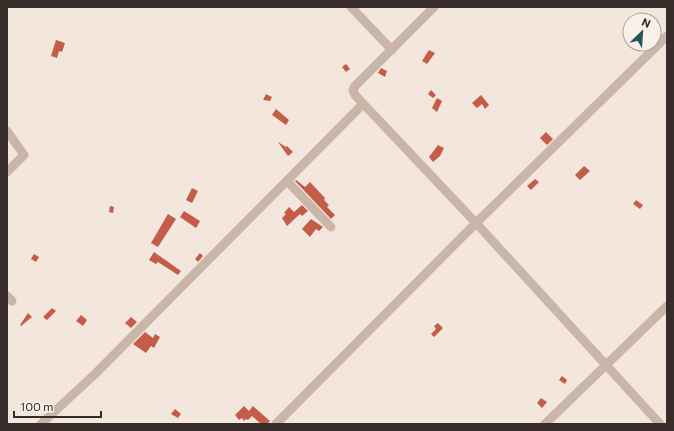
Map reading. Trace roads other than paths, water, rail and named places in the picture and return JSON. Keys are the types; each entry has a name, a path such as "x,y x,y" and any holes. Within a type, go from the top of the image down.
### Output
{"street":[{"path":"351,7 392,50"},
{"path":"434,7 355,86 353,90 355,95 476,223 605,366 660,424"},
{"path":"276,424 476,223 667,36"},
{"path":"41,424 101,368 363,104"},
{"path":"7,132 24,155 7,172"},
{"path":"286,181 331,227"},
{"path":"544,424 667,306"}]}
